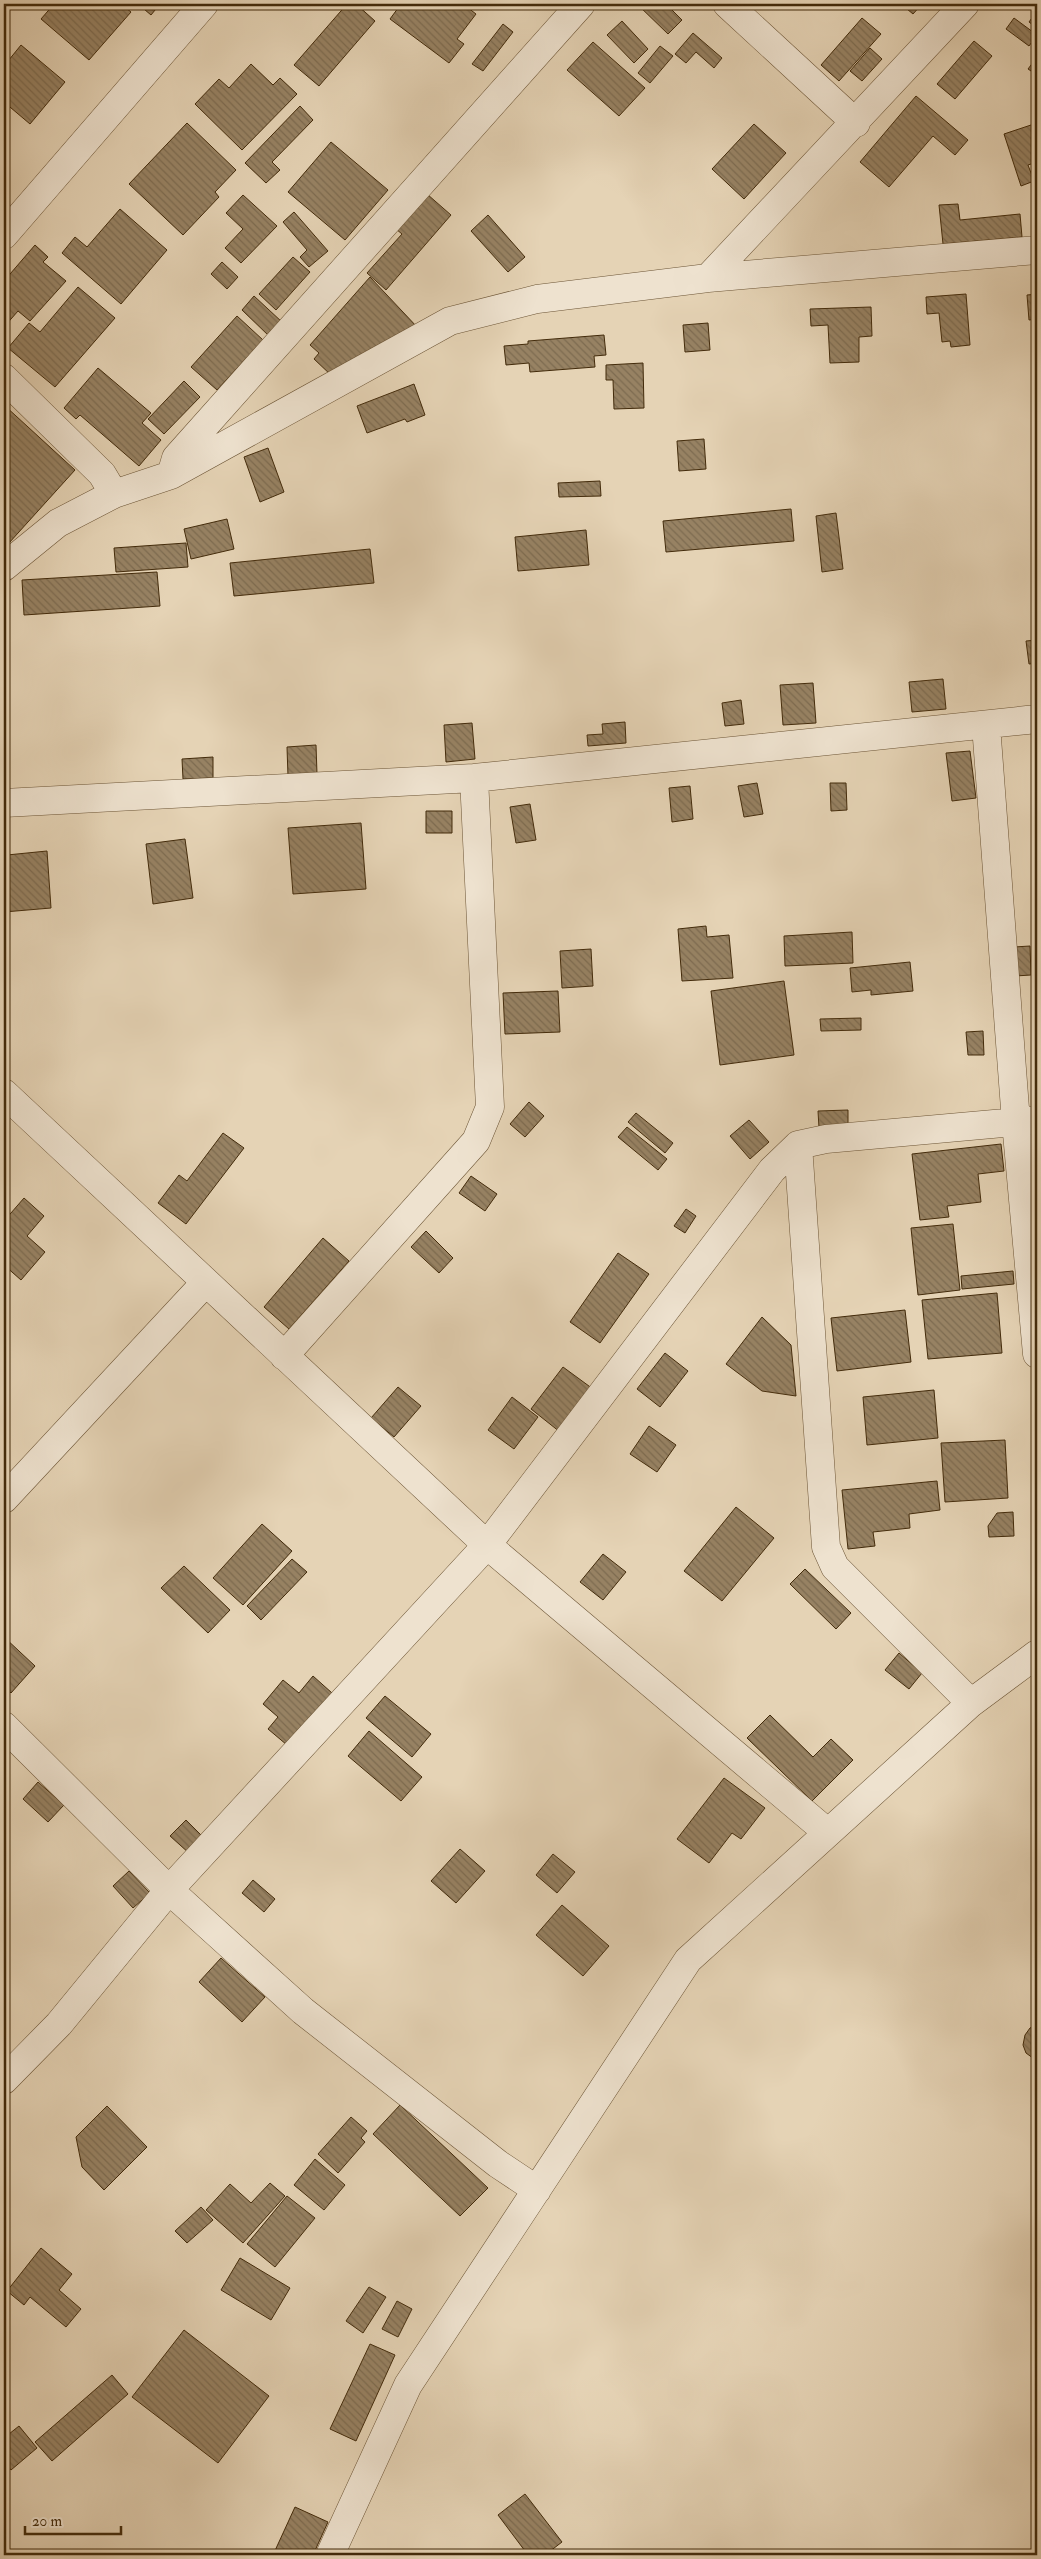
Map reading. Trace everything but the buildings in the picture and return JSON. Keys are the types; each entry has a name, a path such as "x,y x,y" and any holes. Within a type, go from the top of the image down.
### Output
{"street":[{"path":"4,235 204,4"},
{"path":"171,476 176,458 581,4"},
{"path":"727,4 856,123"},
{"path":"708,278 856,123 965,4"},
{"path":"4,567 58,523 114,494 171,476 450,321 537,299 708,278 1037,250"},
{"path":"4,378 102,474 114,494"},
{"path":"4,803 474,778 1037,719"},
{"path":"986,725 1027,1121 1037,1354"},
{"path":"284,1356 476,1141 490,1107 474,778"},
{"path":"4,1093 487,1545 827,1832"},
{"path":"4,2080 59,2024 169,1890 487,1545 772,1170 798,1145 826,1138 1027,1121"},
{"path":"798,1145 826,1547 835,1568 971,1703"},
{"path":"4,1499 206,1282"},
{"path":"330,2555 408,2385 688,1960 971,1703 1037,1654"},
{"path":"4,1726 169,1890 303,2012 498,2164 537,2190"}]}
